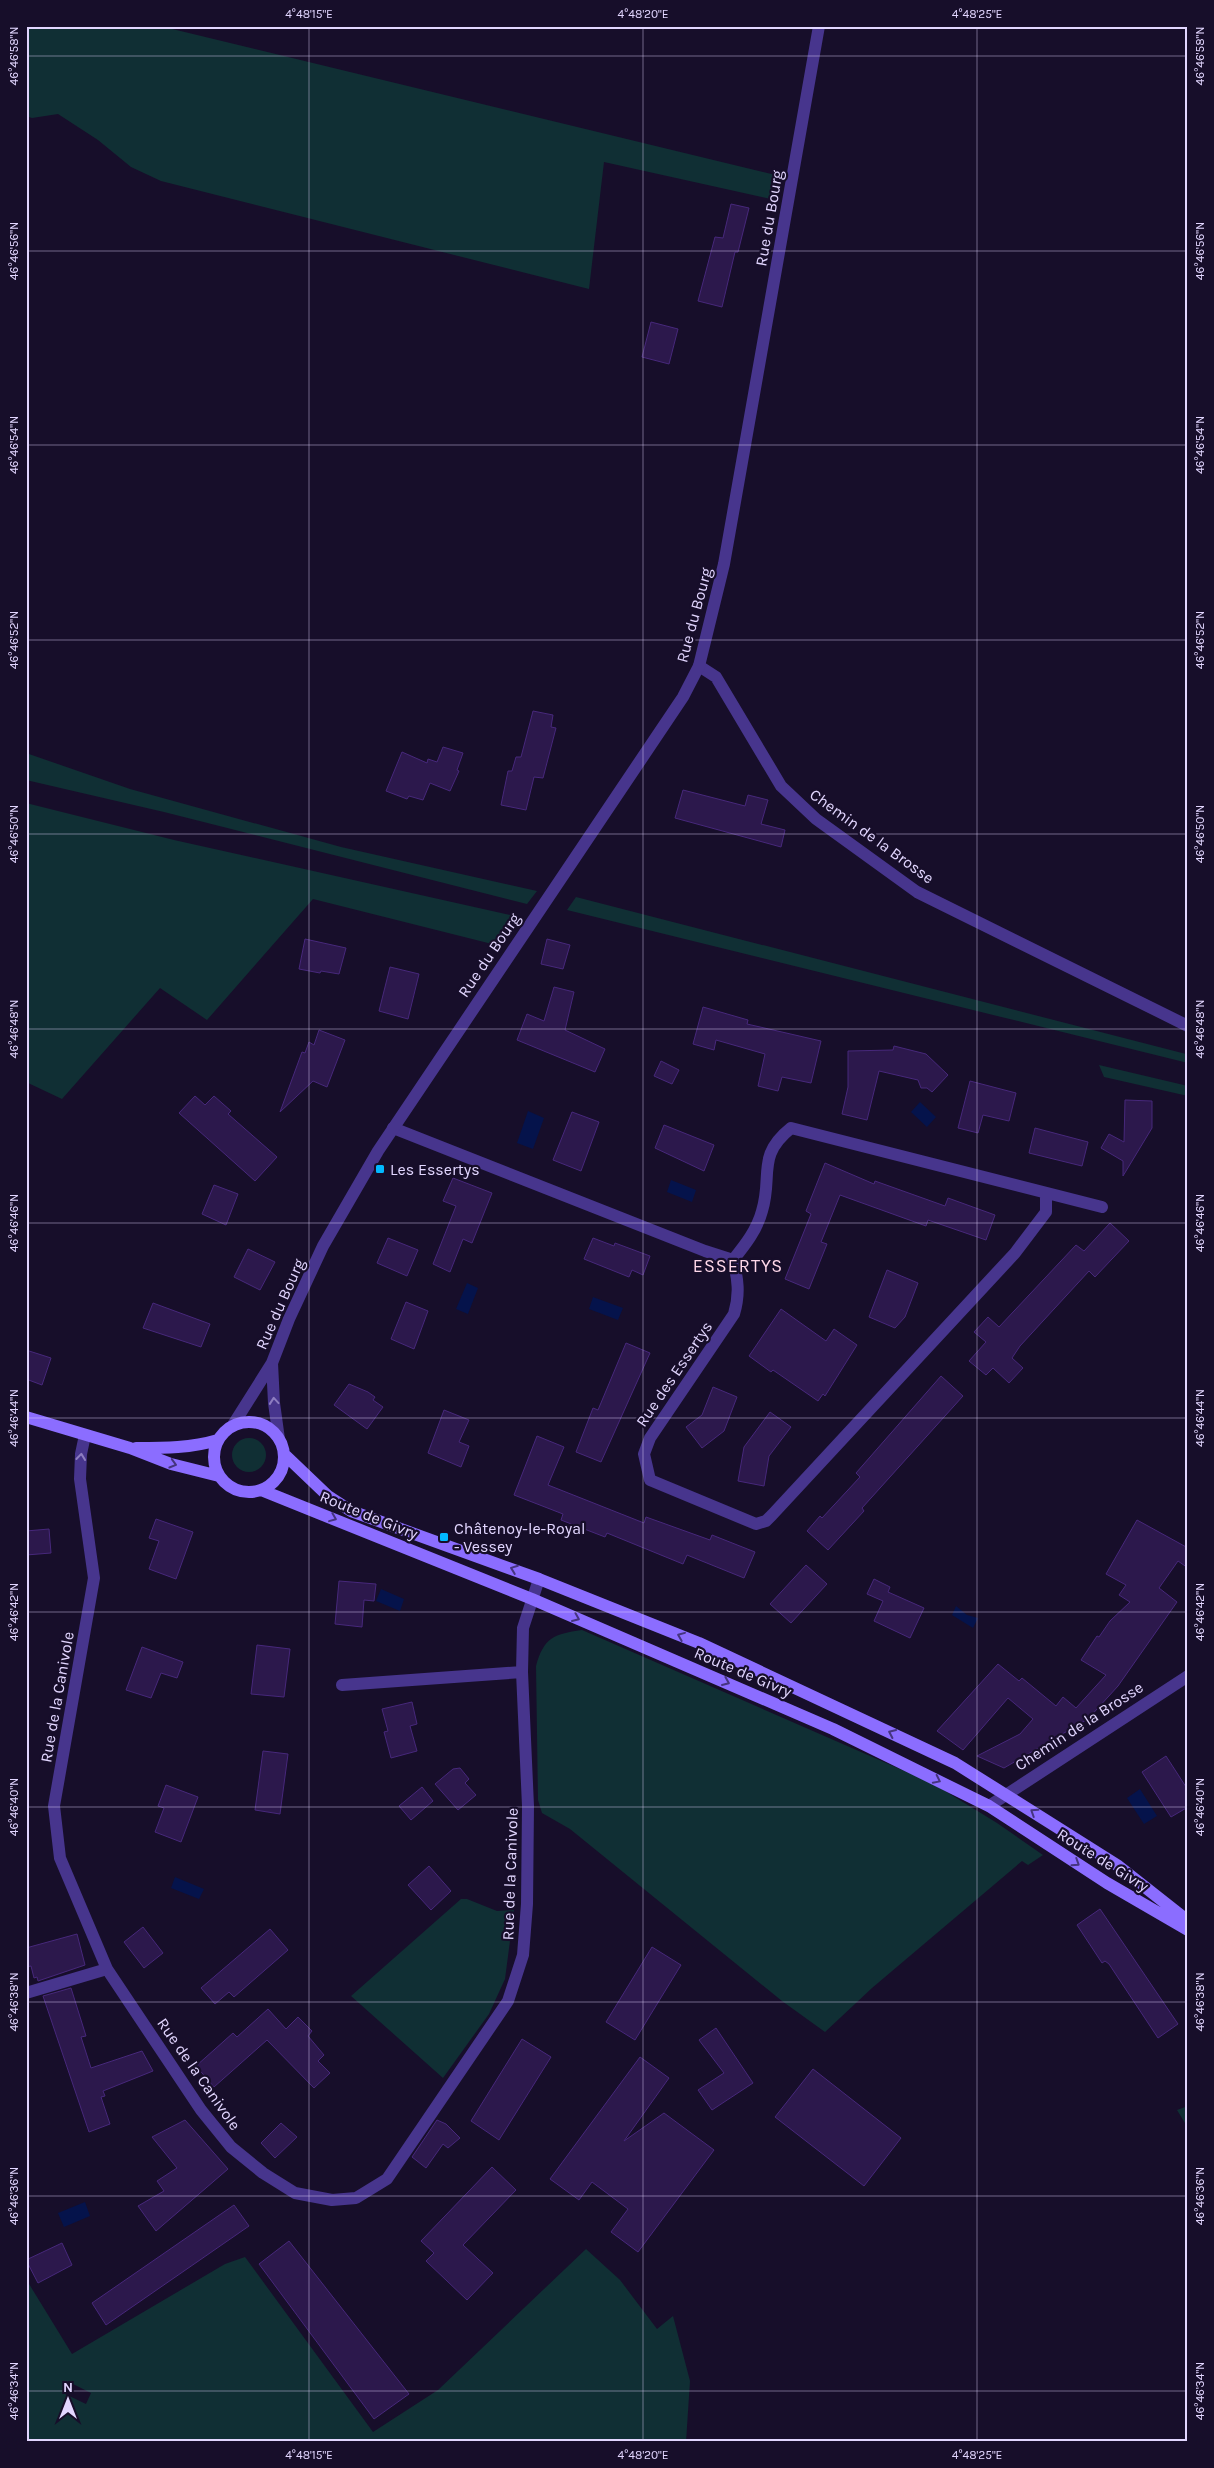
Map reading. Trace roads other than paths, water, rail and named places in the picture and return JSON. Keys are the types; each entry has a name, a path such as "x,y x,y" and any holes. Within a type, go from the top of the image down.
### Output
{"main road":[{"path":"26,1417 130,1448 171,1464 219,1476"},
{"path":"249,1421 266,1426 279,1439 284,1454 282,1470 276,1480 261,1490 247,1492 230,1487 219,1476 215,1467 214,1452 218,1440 233,1425 249,1421"},
{"path":"130,1448 179,1448 218,1440"},
{"name":"Route de Givry","path":"284,1454 328,1496 351,1511 538,1579 707,1647 955,1763 1117,1865 1188,1921"},
{"name":"Route de Givry","path":"261,1490 532,1599 825,1725 989,1806 1106,1883 1188,1930"}],"street":[{"name":"Rue du Bourg","path":"233,1425 272,1363 289,1319 324,1246 392,1128 683,697 698,666 724,564 819,26"},
{"name":"Chemin de la Brosse","path":"698,666 716,677 780,786 816,819 917,892 1188,1026"},
{"path":"392,1128 705,1251 733,1260 756,1228 763,1209 765,1174 771,1149 791,1128 1102,1207"},
{"name":"Rue des Essertys","path":"733,1260 738,1279 738,1298 734,1314 650,1438 644,1454 650,1480 756,1524 766,1521 772,1515 1015,1253 1046,1212 1046,1194"},
{"name":"Rue du Bourg","path":"272,1363 274,1403 279,1439"},
{"name":"Rue de la Canivole","path":"85,1435 81,1454 80,1479 94,1578 54,1806 60,1858 107,1969 201,2110 231,2147 263,2173 295,2192 332,2200 356,2198 387,2178 508,2001 523,1956 527,1904 528,1806 522,1672 523,1628 538,1579"},
{"path":"342,1686 522,1672"},
{"name":"Chemin de la Brosse","path":"989,1806 1188,1676"},
{"path":"26,1993 107,1969"}],"place":[{"name":"Les Essertys","path":"380,1169"},
{"name":"Châtenoy-le-Royal - Vessey","path":"444,1537"}],"district":[{"name":"ESSERTYS","path":"738,1266"}]}
